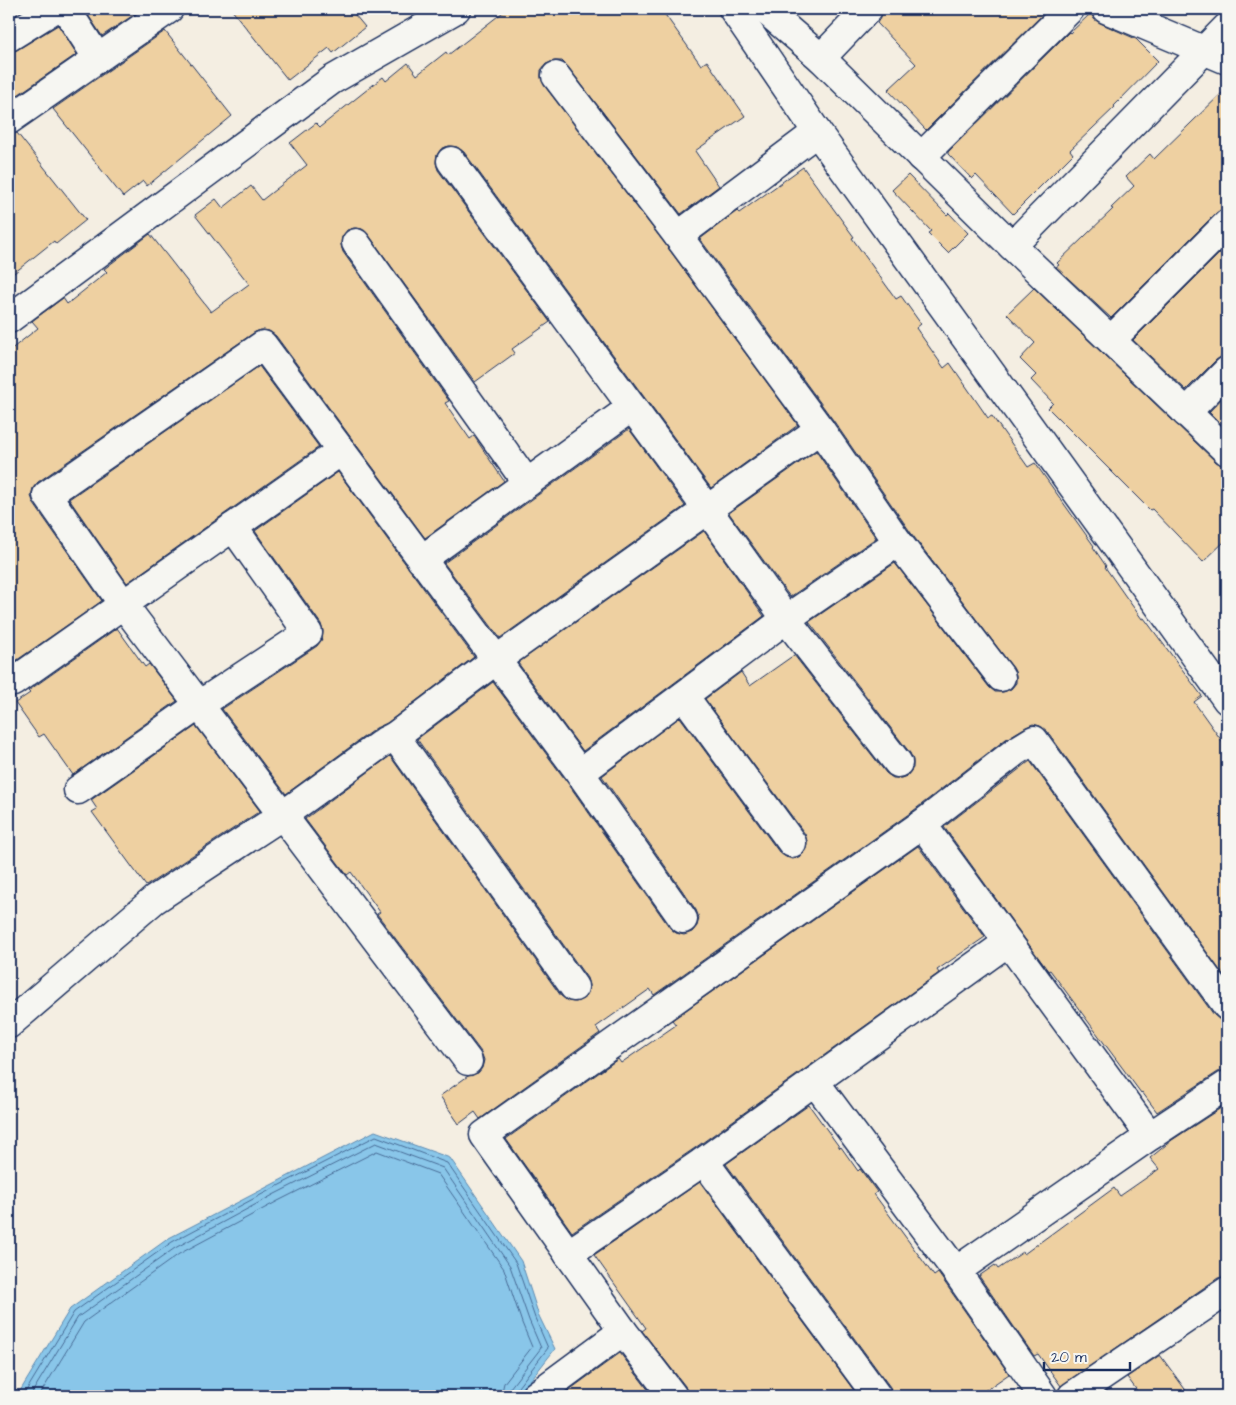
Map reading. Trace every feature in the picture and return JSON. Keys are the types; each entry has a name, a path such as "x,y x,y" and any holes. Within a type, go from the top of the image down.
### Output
{"street":[{"path":"9,37 54,9"},
{"path":"66,9 97,57"},
{"path":"9,120 97,57 169,9"},
{"path":"9,319 332,80 456,9"},
{"path":"733,9 817,132 1227,700"},
{"path":"764,9 821,58 1012,246 1227,451"},
{"path":"821,58 868,9"},
{"path":"921,157 1070,9"},
{"path":"1106,9 1216,55"},
{"path":"1012,246 1216,55 1227,27"},
{"path":"556,76 678,236 820,429 898,542 1001,677"},
{"path":"678,236 817,132"},
{"path":"451,161 786,619 898,763"},
{"path":"1111,340 1227,224"},
{"path":"356,243 527,483"},
{"path":"468,1061 123,604 47,495 263,345 580,773 683,919"},
{"path":"1186,413 1227,371"},
{"path":"421,560 632,407"},
{"path":"9,1024 154,900 283,815 385,741 395,736 496,660 820,429"},
{"path":"13,682 341,451"},
{"path":"78,790 199,705 308,633 233,526"},
{"path":"580,773 786,619 898,542"},
{"path":"684,696 792,843"},
{"path":"395,736 574,987"},
{"path":"673,1396 623,1331 484,1135 922,824 1016,751 1034,740 1227,1006"},
{"path":"922,824 1150,1136"},
{"path":"568,1254 704,1161 1008,942"},
{"path":"815,1082 956,1271 1043,1396"},
{"path":"956,1271 1150,1136 1227,1085"},
{"path":"704,1161 877,1396"},
{"path":"1072,1396 1227,1291"},
{"path":"535,1396 623,1331"}],"water":[{"path":"375,1131 450,1158 521,1261 539,1316 555,1349 518,1396 17,1396 70,1309 169,1238"}],"building":[{"path":"84,9 132,9 135,14 102,36"},
{"path":"231,9 350,9 365,27 333,53 329,48 288,80"},
{"path":"507,9 661,9 701,65 707,61 745,116 695,151 719,186 681,214 562,61 546,64 541,70 541,78 544,85 666,245 798,425 711,488 464,152 457,147 449,146 441,149 437,155 436,163 438,170 550,322 512,349 515,353 475,382 368,234 362,229 354,228 347,230 342,237 341,245 343,252 449,401 445,403 470,439 474,436 504,481 425,538 276,336 269,331 261,330 255,332 38,482 33,488 31,496 34,504 102,601 10,665 9,351 38,328 32,321 63,298 67,304 107,272 104,269 150,234 211,312 249,284 195,215 216,199 223,208 251,186 262,200 307,165 290,143 316,123 320,127 383,77 386,81 408,63 417,75 446,52 448,55"},
{"path":"883,9 1048,9 926,130 888,90 916,64 877,23 883,13"},
{"path":"1091,13 1094,19 1100,23 1136,39 1158,61 1115,107 1070,150 1073,154 1013,214 976,175 972,179 948,152 1069,32"},
{"path":"58,25 77,54 9,101 9,52 17,50"},
{"path":"165,31 232,116 147,186 143,181 123,197 53,109"},
{"path":"1227,88 1227,209 1222,209 1216,213 1111,318 1056,267 1059,265 1057,263 1134,186 1126,177 1150,154 1154,159"},
{"path":"17,133 86,220 56,244 54,241 9,277 9,135"},
{"path":"803,167 896,299 901,296 921,324 916,328 944,368 950,363 988,418 992,416 1028,467 1035,463 1094,546 1105,567 1126,597 1202,696 1194,702 1227,748 1227,980 1047,731 1033,724 1006,739 913,811 654,995 650,989 596,1027 600,1033 480,1119 475,1112 459,1124 440,1096 468,1076 478,1073 482,1068 484,1060 481,1052 377,914 380,912 351,872 347,875 305,819 390,756 561,996 568,1001 576,1002 583,999 588,993 589,985 587,978 417,739 493,682 567,782 670,928 676,933 684,935 692,932 697,926 699,918 696,910 602,776 680,717 779,852 793,859 801,856 806,849 807,841 805,834 705,699 741,672 750,686 794,655 886,773 893,778 907,776 913,768 913,760 910,753 809,622 895,563 989,687 995,692 1003,692 1011,689 1016,683 1016,675 1013,668 911,533 833,420 700,239 737,211 739,213"},
{"path":"908,175 947,215 949,213 968,233 948,253 928,233 931,231 892,190"},
{"path":"1227,246 1227,356 1222,356 1216,360 1186,390 1133,340"},
{"path":"1034,288 1216,462 1227,466 1227,539 1203,562 1152,509 1150,510 1048,408 1053,403 1031,380 1036,375 1020,359 1035,343 1007,314"},
{"path":"259,366 319,447 127,583 69,499"},
{"path":"1227,393 1227,430 1209,412"},
{"path":"629,429 685,506 500,638 444,563"},
{"path":"816,451 876,538 790,597 729,513"},
{"path":"338,472 474,657 387,723 376,728 286,794 222,709 317,646 322,639 323,631 321,624 255,531"},
{"path":"704,531 764,616 583,751 518,663"},
{"path":"117,628 145,667 149,664 177,701 73,775 44,734 39,737 15,703 30,693 28,691"},
{"path":"196,726 260,811 146,886 92,812 97,809 91,800"},
{"path":"1030,761 1214,1015 1220,1020 1227,1021 1227,1070 1218,1072 1157,1112 1050,970 1048,971 944,827"},
{"path":"918,846 985,937 937,970 939,973 695,1148 572,1232 506,1139 618,1059 621,1063 676,1025 672,1020"},
{"path":"1227,1104 1227,1276 1218,1278 1061,1386 1038,1354 1034,1356 979,1276 995,1265 998,1269 1023,1252 1024,1254 1114,1188 1120,1196 1159,1169 1150,1158 1172,1140"},
{"path":"809,1105 840,1148 858,1171 860,1169 877,1192 874,1194 934,1276 938,1273 1009,1374 977,1396 892,1396 890,1387 726,1164"},
{"path":"700,1182 858,1396 688,1396 685,1386 642,1331 646,1328 594,1255"},
{"path":"620,1353 653,1396 561,1396"},
{"path":"1160,1355 1190,1396 1141,1396 1127,1377"}]}
